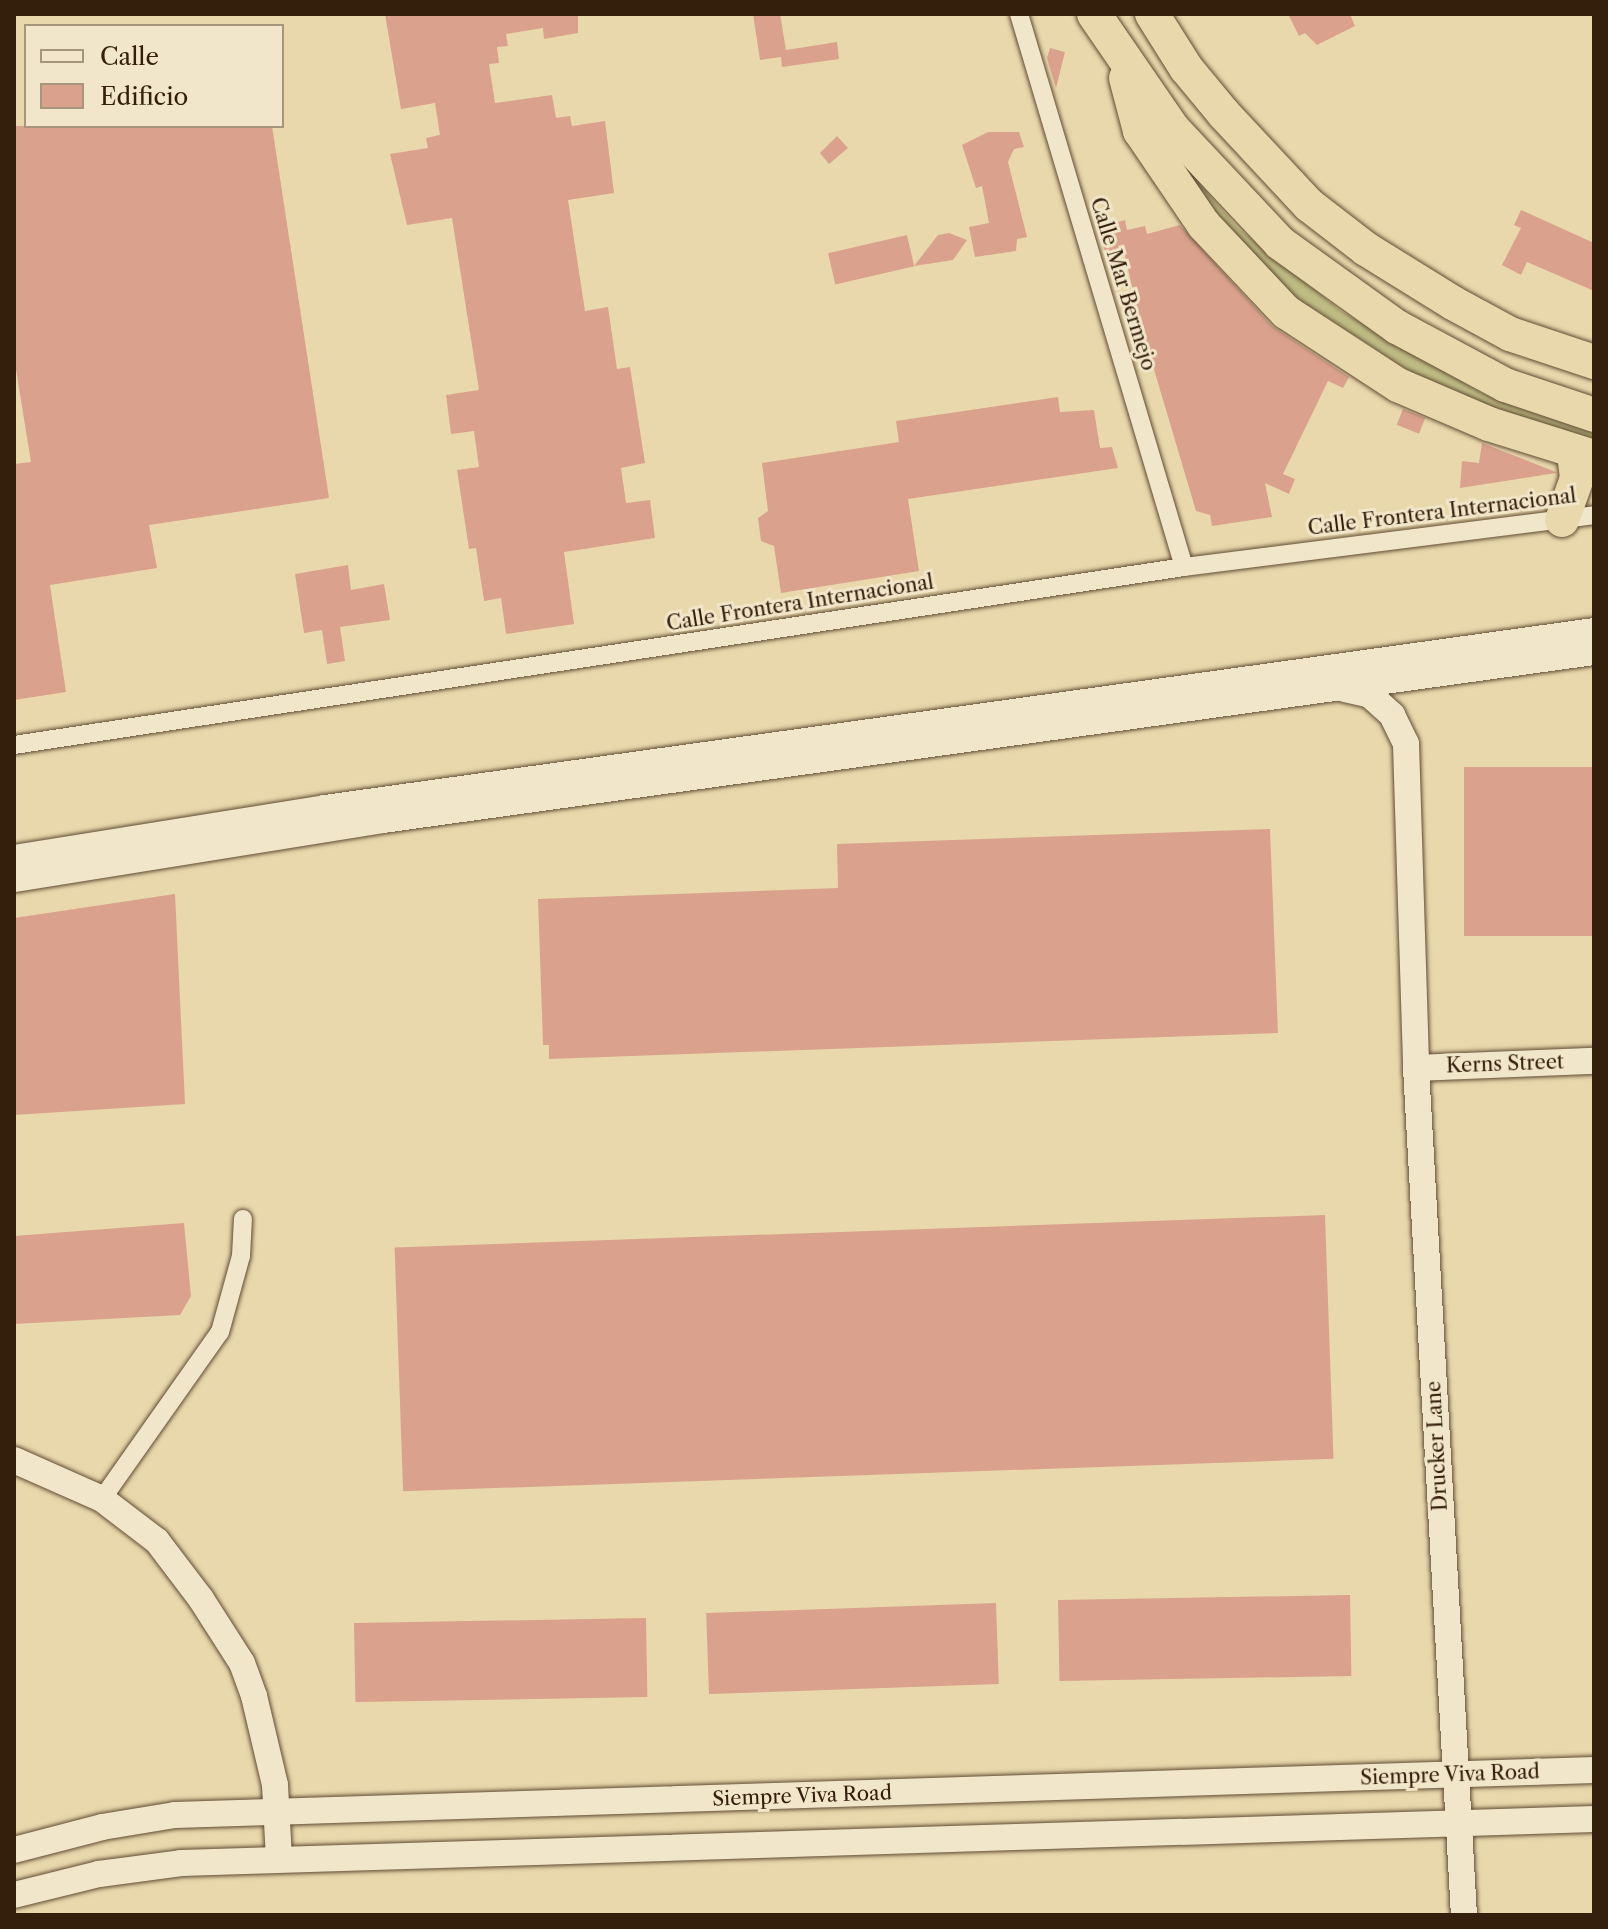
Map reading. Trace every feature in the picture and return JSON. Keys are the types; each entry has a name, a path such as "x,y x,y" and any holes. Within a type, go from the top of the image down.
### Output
{"highway":[{"path":"1094,14 1149,99 1221,184 1280,243 1397,327 1505,385 1594,415"},
{"path":"1152,14 1186,68 1309,205 1366,249 1453,303 1510,334 1594,362"},
{"path":"1120,55 1140,131 1204,225 1286,312 1398,385 1584,456 1577,478 1578,517"}],"main road":[{"path":"14,858 325,808 1594,631"},
{"path":"14,879 383,820 1594,652"},
{"path":"1283,675 1339,687"},
{"name":"Drucker Lane","path":"1339,687 1370,695 1392,715 1406,744 1416,1068 1464,1915"},
{"name":"Kerns Street","path":"1416,1068 1594,1061"},
{"path":"14,1460 102,1499 157,1541 242,1663 275,1785 279,1859"},
{"name":"Siempre Viva Road","path":"14,1850 102,1827 175,1815 1594,1770"},
{"path":"14,1895 112,1872 279,1859 1594,1819"}],"street":[{"name":"Calle Mar Bermejo","path":"1019,14 1184,567"},
{"name":"Calle Frontera Internacional","path":"14,745 1184,567 1578,517"},
{"path":"102,1499 220,1332 241,1256 243,1219"}],"shaded area":[{"path":"1173,154 1238,228 1341,311 1483,394 1594,433 1594,444 1548,432 1417,376 1294,296 1252,264"}],"building":[{"path":"385,14 578,14 578,33 544,39 543,28 506,34 508,46 497,47 499,63 489,64 495,103 552,95 556,118 570,116 572,126 605,121 614,193 568,200 585,311 608,307 617,369 630,367 645,463 621,468 626,503 650,500 655,538 564,552 574,624 506,634 501,598 484,601 476,548 469,549 457,470 479,467 474,431 451,434 446,395 479,390 452,218 407,225 390,154 428,148 426,138 440,135 435,103 401,109"},
{"path":"753,14 780,14 786,50 837,42 839,59 782,67 781,57 760,60"},
{"path":"1288,14 1350,14 1355,26 1317,45 1305,33 1299,36"},
{"path":"1050,48 1065,52 1056,88 1047,58"},
{"path":"14,126 272,128 329,498 149,525 157,568 50,585 66,692 14,700 14,464 31,462 14,357"},
{"path":"988,132 1019,132 1024,147 1014,149 1008,162 1027,237 1017,239 1016,251 975,257 969,227 989,223 982,186 976,188 962,145"},
{"path":"837,136 848,148 829,164 820,153"},
{"path":"1521,210 1594,243 1594,291 1527,262 1521,275 1502,265 1521,228 1514,225"},
{"path":"1125,220 1127,230 1145,226 1147,234 1180,225 1272,326 1349,377 1343,388 1328,381 1283,474 1295,479 1289,494 1265,483 1272,517 1212,526 1210,515 1196,511 1142,329 1123,248 1105,252 1099,227"},
{"path":"949,233 967,240 953,260 914,266 938,235"},
{"path":"907,235 914,266 835,284 828,253"},
{"path":"1058,397 1060,412 1094,410 1100,448 1112,447 1118,468 908,499 919,571 781,593 774,546 761,541 758,518 768,511 762,463 899,442 896,421"},
{"path":"1403,409 1425,418 1419,434 1397,425"},
{"path":"1482,443 1556,473 1460,488 1462,461 1479,463"},
{"path":"348,565 351,590 384,584 390,620 340,627 345,661 327,664 322,630 304,633 295,574"},
{"path":"1464,767 1594,767 1594,936 1464,936"},
{"path":"1270,829 1278,1033 549,1059 549,1045 543,1045 538,899 838,888 837,844"},
{"path":"175,894 185,1104 14,1115 14,918"},
{"path":"1325,1215 1334,1459 403,1491 395,1247"},
{"path":"184,1223 191,1296 180,1315 14,1324 14,1236"},
{"path":"1350,1595 1351,1676 1059,1681 1058,1600"},
{"path":"996,1603 999,1684 709,1694 706,1613"},
{"path":"646,1618 647,1697 355,1702 354,1623"}]}
